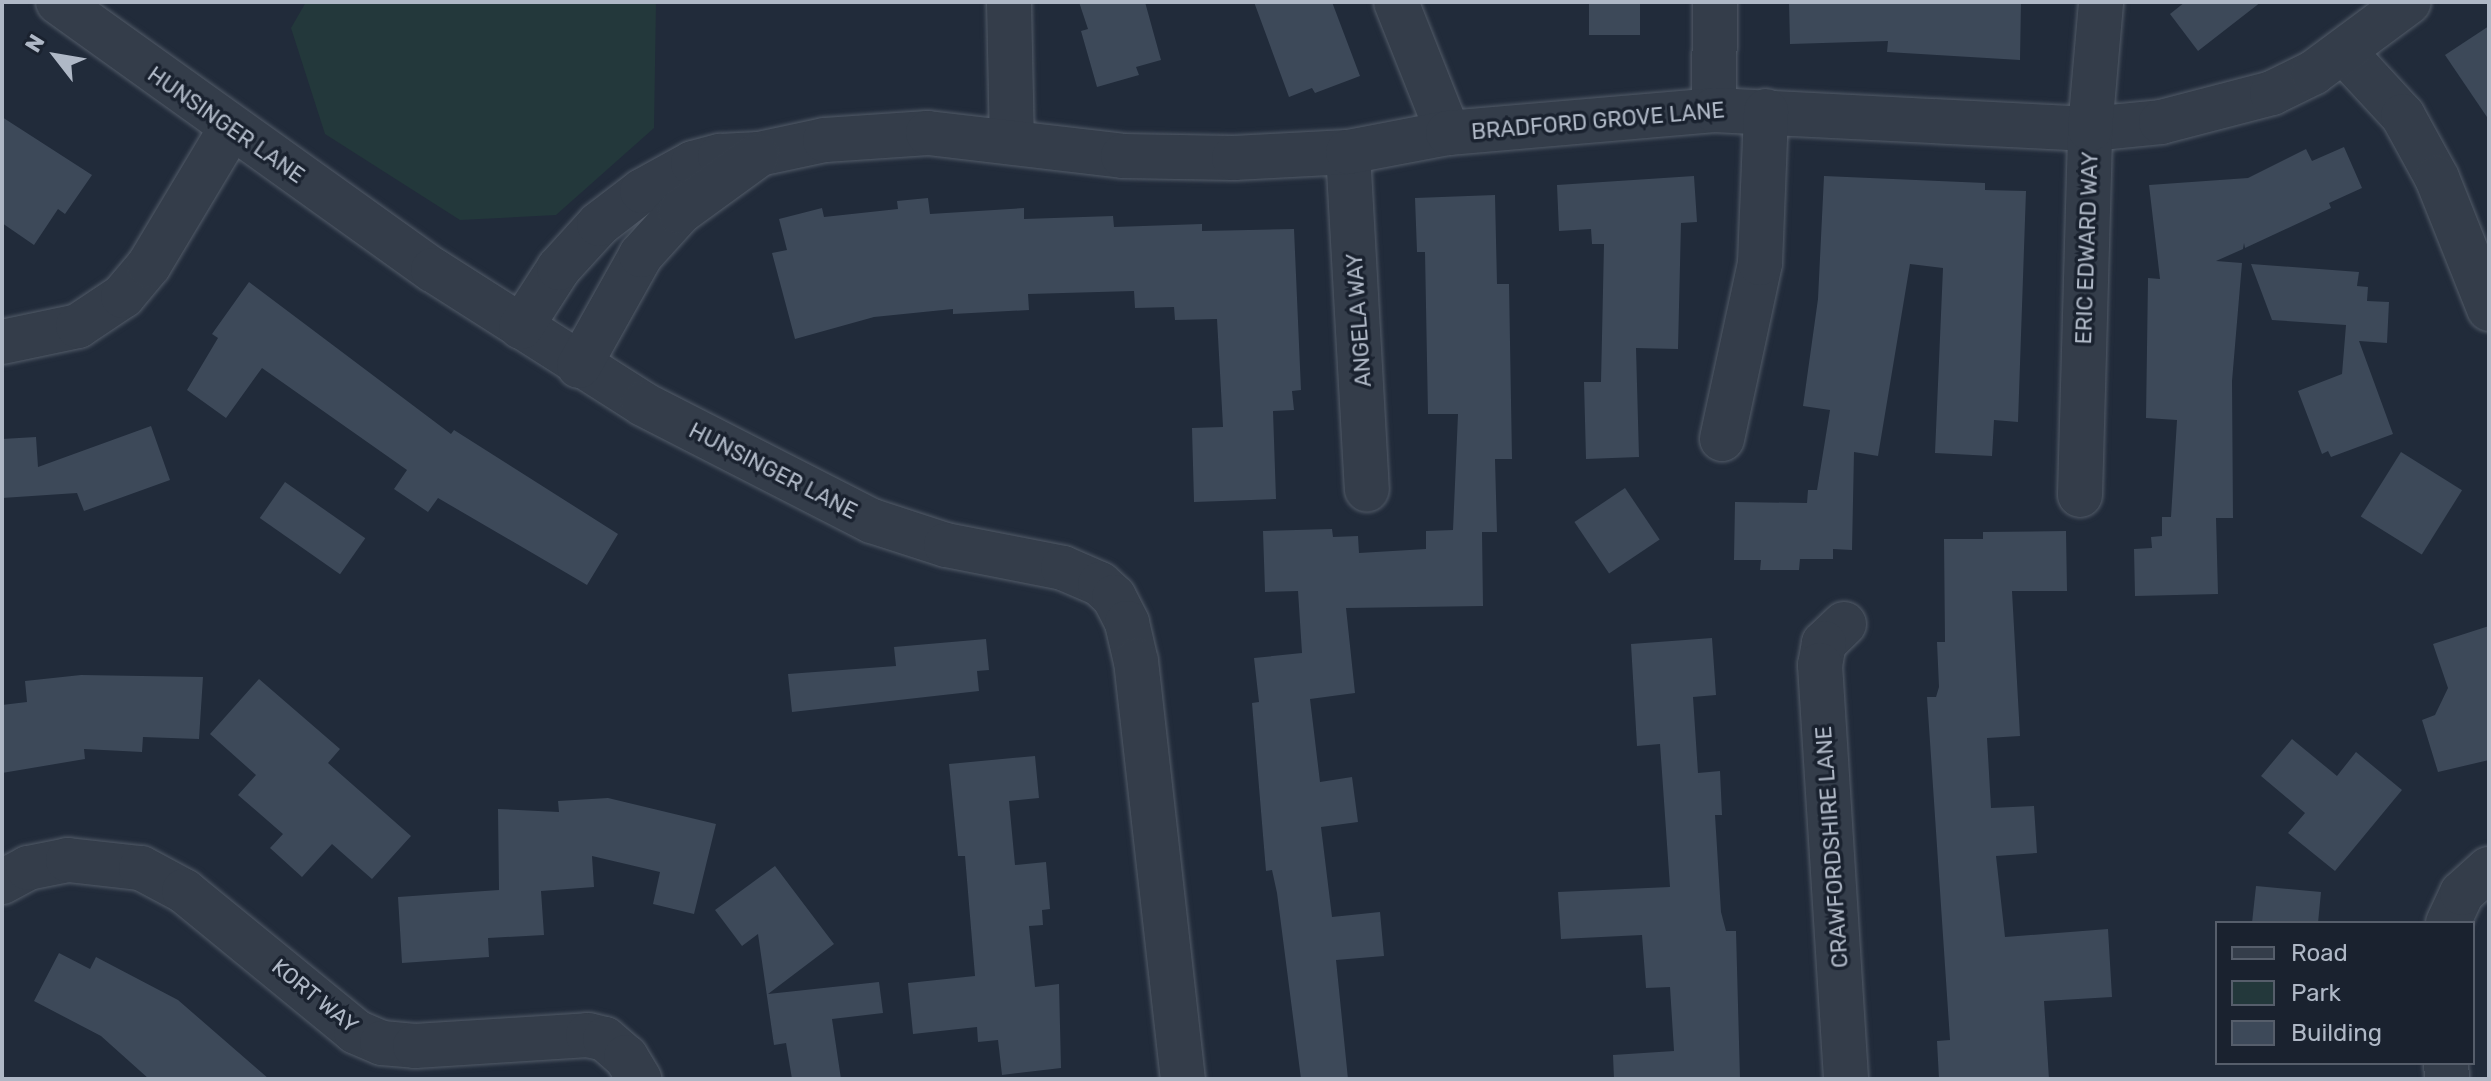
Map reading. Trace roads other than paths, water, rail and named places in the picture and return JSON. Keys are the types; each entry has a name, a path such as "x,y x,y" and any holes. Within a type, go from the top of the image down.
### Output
{"street":[{"name":"HUNSINGER LANE","path":"58,2 231,128 521,327 579,366 695,432 872,521 946,545 1063,568 1100,584 1114,597 1127,623 1136,661 1183,1079"},
{"path":"1009,2 1012,142"},
{"path":"1396,2 1448,133"},
{"path":"1714,110 1715,2"},
{"name":"ERIC EDWARD WAY","path":"2080,495 2090,129 2101,2"},
{"name":"BRADFORD GROVE LANE","path":"521,327 559,268 599,224 642,191 693,163 888,133 1012,142 1123,156 1234,158 1348,152 1448,133 1714,110 2090,129 2228,109 2313,73 2409,2"},
{"path":"2344,52 2403,116 2437,178 2489,309"},
{"path":"1722,439 1760,263 1766,111"},
{"path":"2,342 78,326 123,296 149,265 231,128"},
{"name":"ANGELA WAY","path":"1348,152 1367,489"},
{"name":"BRADFORD GROVE LANE","path":"579,366 641,255 680,212 759,154"},
{"name":"CRAWFORDSHIRE LANE","path":"1844,624 1824,643 1820,665 1846,1079"},
{"name":"KORT WAY","path":"2,882 28,868 68,860 141,868 184,891 356,1032 382,1043 415,1046 588,1035 605,1039 626,1057 639,1079"},
{"path":"2449,921 2462,893 2489,869"}]}
